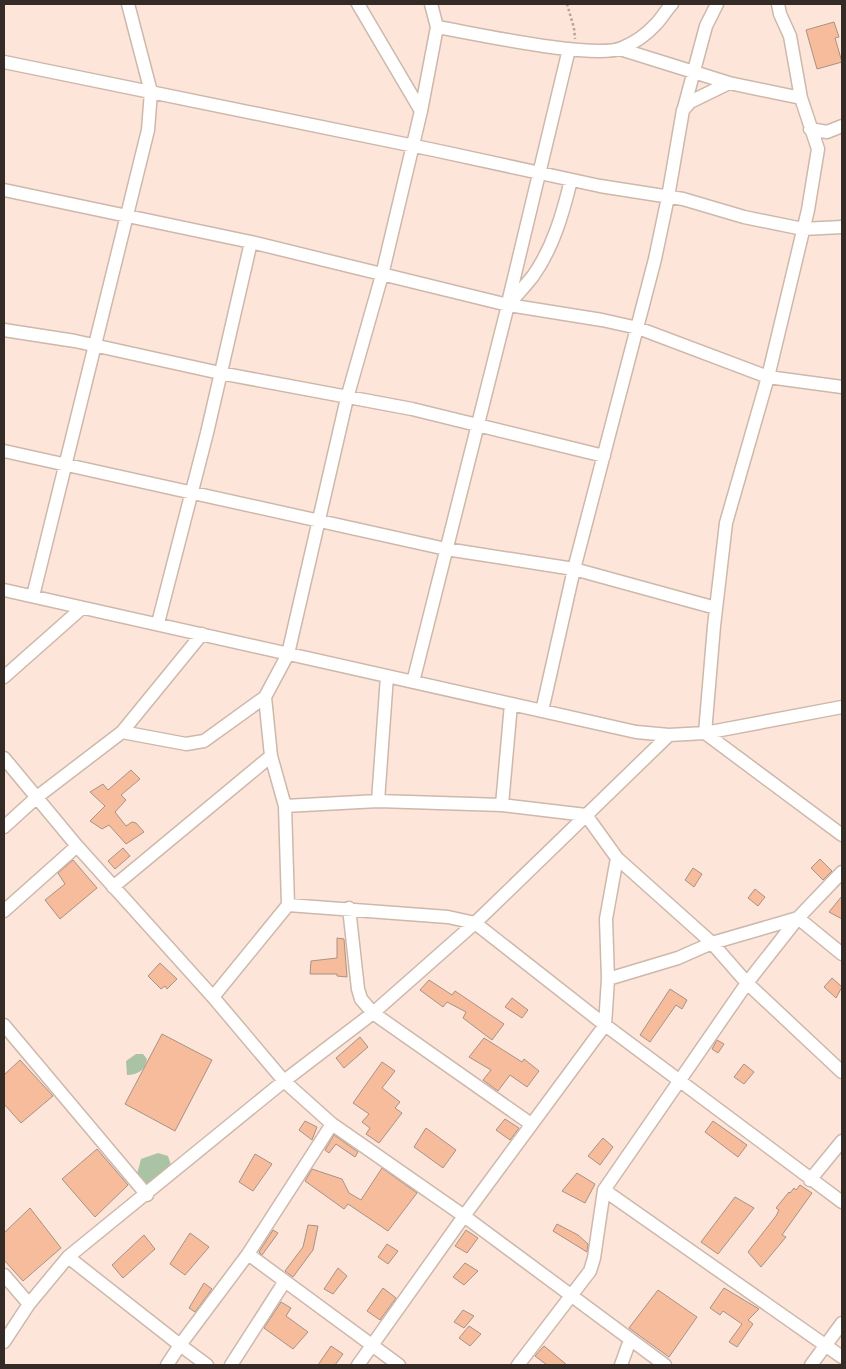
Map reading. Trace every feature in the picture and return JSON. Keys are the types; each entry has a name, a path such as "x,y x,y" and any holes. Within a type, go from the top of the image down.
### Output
{"street":[{"path":"33,596 148,130 151,92 128,4"},
{"path":"358,4 420,111"},
{"path":"122,732 186,744 204,741 265,697 288,654 347,398 382,275 414,146 437,27 431,4"},
{"path":"437,27 571,50 602,52 620,49 655,25 672,4"},
{"path":"542,711 574,569 638,328 668,197 683,110 706,26 717,4"},
{"path":"705,733 726,523 768,377 803,229 818,149 801,98 790,36 780,14 778,4"},
{"path":"620,49 729,82 801,98"},
{"path":"413,682 571,50"},
{"path":"4,62 571,180 668,197 744,217 803,229 842,227"},
{"path":"683,110 690,102 729,82"},
{"path":"810,129 827,132 842,126"},
{"path":"508,305 534,275 544,256 562,219 571,180"},
{"path":"4,190 250,242 508,305 602,320 638,328 768,377 842,387"},
{"path":"158,623 190,491 207,434 250,242"},
{"path":"4,330 95,346 220,373 412,409 604,456"},
{"path":"4,451 446,549 574,569 716,608"},
{"path":"4,590 158,623 636,732 669,735 705,733 842,707"},
{"path":"4,677 82,608"},
{"path":"4,827 38,797 122,732 202,634"},
{"path":"378,800 386,676"},
{"path":"213,996 288,905 285,806 271,756 265,697"},
{"path":"502,805 511,704"},
{"path":"705,733 842,834"},
{"path":"4,1342 29,1304 68,1258 284,1082 373,1013 475,923 669,735"},
{"path":"113,888 271,756"},
{"path":"4,758 113,888 213,996 284,1082 332,1124 464,1216 665,1365"},
{"path":"285,806 378,800 502,805 586,815 617,858 712,943 747,983 842,1072"},
{"path":"4,911 77,846"},
{"path":"358,1365 464,1216 605,1025 608,979 606,919 617,858"},
{"path":"518,1365 593,1265 604,1190 681,1082 747,983 798,918 842,872"},
{"path":"288,905 349,908 448,918 475,923 605,1025 810,1180 842,1202"},
{"path":"349,908 358,989 361,999 373,1013 531,1124"},
{"path":"608,979 678,958 712,943 798,918"},
{"path":"798,918 842,954"},
{"path":"4,1025 147,1195"},
{"path":"167,1365 248,1254 332,1124"},
{"path":"810,1180 842,1140"},
{"path":"604,1190 842,1357"},
{"path":"248,1254 399,1365"},
{"path":"68,1258 207,1365"},
{"path":"4,1275 29,1304"},
{"path":"232,1365 285,1281"},
{"path":"810,1365 842,1323"},
{"path":"621,1365 630,1340"}],"path":[{"path":"567,4 574,28 571,50"}],"green space":[{"path":"136,1054 143,1054 147,1059 145,1066 134,1074 127,1075 126,1061"},
{"path":"158,1153 168,1156 171,1165 147,1184 137,1174 141,1159"}],"building":[{"path":"834,22 839,37 835,38 842,62 817,69 806,30"},
{"path":"131,770 140,779 121,795 126,800 115,812 126,826 132,822 136,823 144,832 126,844 109,825 102,829 90,821 105,806 90,792 103,784 108,790"},
{"path":"123,848 130,856 115,869 108,861"},
{"path":"820,859 832,871 823,880 811,868"},
{"path":"73,860 97,888 60,919 45,900 65,884 58,873"},
{"path":"693,868 702,874 694,887 685,880"},
{"path":"755,889 765,897 758,906 748,898"},
{"path":"842,896 842,919 829,912"},
{"path":"337,938 344,939 347,977 337,976 337,974 310,974 311,961 337,958"},
{"path":"160,963 177,979 167,989 165,986 161,989 148,976"},
{"path":"832,978 842,987 836,998 824,987"},
{"path":"429,980 452,995 455,991 504,1024 492,1040 463,1018 466,1012 447,1002 443,1007 420,990"},
{"path":"670,989 687,1000 682,1009 676,1005 650,1042 640,1035"},
{"path":"512,998 528,1010 522,1018 505,1007"},
{"path":"162,1034 212,1060 175,1131 125,1104"},
{"path":"360,1037 368,1047 344,1068 336,1058"},
{"path":"484,1038 522,1062 524,1059 539,1071 527,1087 510,1075 498,1091 483,1080 491,1070 469,1057"},
{"path":"717,1040 724,1044 718,1053 712,1049"},
{"path":"20,1060 53,1096 21,1123 4,1104 4,1075"},
{"path":"382,1062 395,1071 382,1088 400,1102 395,1108 402,1113 379,1143 366,1134 370,1128 362,1122 369,1114 353,1103"},
{"path":"744,1064 754,1072 744,1084 734,1077"},
{"path":"505,1119 519,1128 510,1140 496,1130"},
{"path":"305,1121 317,1127 312,1140 299,1130"},
{"path":"713,1121 747,1145 738,1157 705,1132"},
{"path":"426,1128 456,1150 443,1168 414,1147"},
{"path":"334,1135 358,1152 355,1157 336,1144 329,1153 325,1150"},
{"path":"603,1138 613,1147 600,1165 588,1156"},
{"path":"97,1149 128,1185 95,1217 62,1179"},
{"path":"255,1154 272,1164 253,1191 239,1182"},
{"path":"382,1168 417,1193 388,1231 348,1204 344,1209 305,1181 312,1169 342,1179 349,1193 361,1200"},
{"path":"577,1173 595,1184 585,1203 562,1191"},
{"path":"800,1185 812,1193 782,1235 786,1237 761,1267 748,1252 776,1216 779,1210 776,1208 789,1192 794,1188 796,1190"},
{"path":"735,1197 754,1208 718,1254 701,1242"},
{"path":"30,1208 61,1248 23,1281 4,1260 4,1233"},
{"path":"557,1224 578,1235 588,1244 587,1252 553,1231"},
{"path":"308,1225 318,1226 313,1250 293,1277 285,1271 303,1247"},
{"path":"273,1230 278,1233 262,1255 259,1252"},
{"path":"466,1230 478,1238 467,1253 455,1246"},
{"path":"190,1233 209,1247 185,1275 170,1264"},
{"path":"144,1235 155,1249 123,1278 112,1265"},
{"path":"387,1244 398,1251 388,1264 378,1257"},
{"path":"465,1263 478,1271 464,1285 453,1277"},
{"path":"338,1268 347,1276 333,1294 324,1289"},
{"path":"204,1283 212,1289 195,1312 189,1308"},
{"path":"383,1288 396,1298 380,1320 367,1311"},
{"path":"724,1288 759,1309 748,1320 753,1324 737,1347 729,1342 742,1324 723,1311 720,1315 710,1308"},
{"path":"658,1290 697,1317 669,1357 629,1328"},
{"path":"281,1302 291,1308 286,1316 308,1332 293,1349 264,1328"},
{"path":"463,1310 474,1316 464,1328 454,1322"},
{"path":"469,1326 481,1334 470,1346 459,1338"},
{"path":"331,1346 343,1354 335,1365 318,1365"},
{"path":"544,1346 567,1365 547,1365 535,1356"}]}
